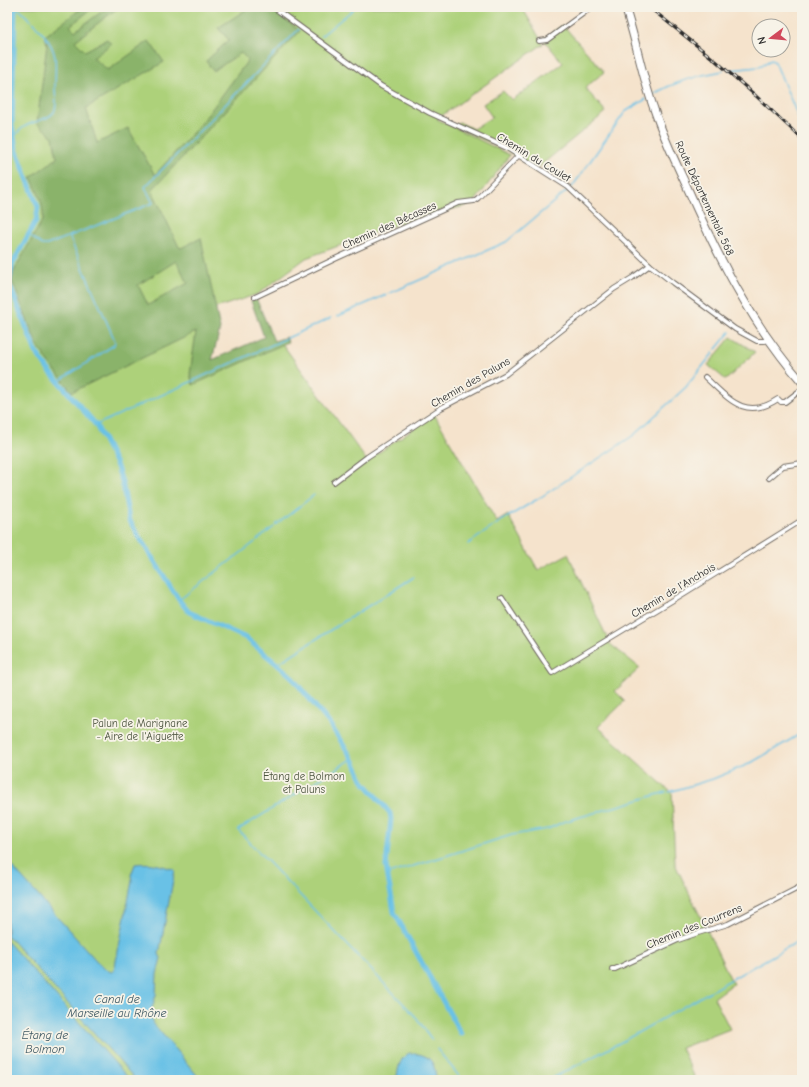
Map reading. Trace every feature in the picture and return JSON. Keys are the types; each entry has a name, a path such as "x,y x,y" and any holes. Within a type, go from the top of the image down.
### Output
{"main road":[{"name":"Route Départementale 568","path":"625,7 638,49 650,98 661,128 715,247 742,296 769,340 802,382"}],"street":[{"name":"Chemin du Coulet","path":"273,7 384,88 430,112 507,148 573,191 650,265 673,283 735,329 758,341 764,342 769,340"},
{"path":"539,41 547,40 592,7"},
{"name":"Chemin des Bécasses","path":"255,297 458,203 476,200 518,156"},
{"name":"Chemin des Paluns","path":"334,482 367,457 441,408 506,374 614,289 650,265"},
{"path":"705,377 736,405 749,408 766,407 778,399 781,402 785,402 802,389"},
{"path":"768,478 782,466 802,463"},
{"name":"Chemin de l'Anchois","path":"502,598 552,673 802,520"},
{"name":"Chemin des Courrens","path":"612,969 615,969 678,940 728,924 802,886"}],"green space":[{"name":"Étang de Bolmon et Paluns","path":"7,7 522,7 543,44 437,119 510,155 473,204 409,220 306,258 258,294 216,308 209,369 281,342 367,461 434,414 497,522 508,515 538,570 568,554 610,644 640,668 615,691 625,701 598,727 672,793 675,864 733,984 714,998 730,1029 681,1048 696,1080 7,1080"},
{"path":"83,7 94,7 70,26 75,31 108,7 119,7 75,41 85,51 107,39 111,44 93,58 108,70 149,41 164,62 86,108 97,143 128,128 155,175 203,121 248,60 241,53 213,71 206,61 229,40 218,28 250,7 269,7 300,31 152,190 179,247 181,248 201,238 220,329 212,360 264,337 251,301 256,298 274,341 286,337 288,342 193,385 190,374 196,332 72,392 37,345 12,281 14,271 43,219 41,202 31,177 57,158 53,137 37,123 47,44 45,36","holes":["176,261 188,283 148,305 138,285"]},
{"path":"563,25 604,72 585,88 606,112 535,170 507,150 454,126 459,122 473,129 492,117 483,104 503,91 512,100 563,63 543,39"},
{"path":"731,337 755,352 726,380 708,365"}],"water":[{"name":"Canal de Marseille au Rhône","path":"7,861 102,967 111,972 114,971 132,881 131,875 135,864 155,864 175,870 159,954 161,958 157,974 156,995 150,1015 153,1023 201,1080 136,1080 7,935"},
{"name":"Étang de Bolmon","path":"7,941 130,1080 7,1080"},
{"path":"409,1053 422,1055 430,1059 434,1067 436,1080 396,1080 401,1061"}],"waterway":[{"path":"15,7 12,125 16,149 38,207 36,221 12,265 9,284 36,352 47,368 96,425 116,464 122,482 129,519 179,600 189,612 246,638 290,675 329,723 354,761 363,781 390,813 391,819 386,866 394,912 461,1034"},
{"path":"14,138 24,127 50,116 54,112 56,103 55,57 53,49 40,30 17,7"},
{"path":"321,36 356,7"},
{"path":"29,235 42,245 47,245 153,203 145,187 299,29"},
{"path":"730,70 758,67 771,60 775,62 799,119 802,118"},
{"path":"653,94 687,80 723,71"},
{"path":"572,187 625,112 646,99"},
{"path":"799,120 802,125"},
{"path":"338,316 506,242 568,190"},
{"path":"59,381 114,345 115,341 69,236"},
{"path":"96,425 331,318"},
{"path":"716,349 730,332"},
{"path":"468,544 634,435 686,387 714,352"},
{"path":"276,525 314,495"},
{"path":"257,540 274,527"},
{"path":"179,600 255,542"},
{"path":"277,664 414,577"},
{"path":"669,792 713,779 749,764 802,733"},
{"path":"352,759 238,830 416,1017 432,1040"},
{"path":"388,872 391,873 512,835 548,829 563,822 666,792"},
{"path":"549,1080 625,1040 802,939"},
{"path":"437,1049 462,1080"}],"railway":[{"path":"649,7 716,61 802,139"}],"park label":[{"name":"Palun de Marignane - Aire de l'Aiguette","path":"140,729"}]}
